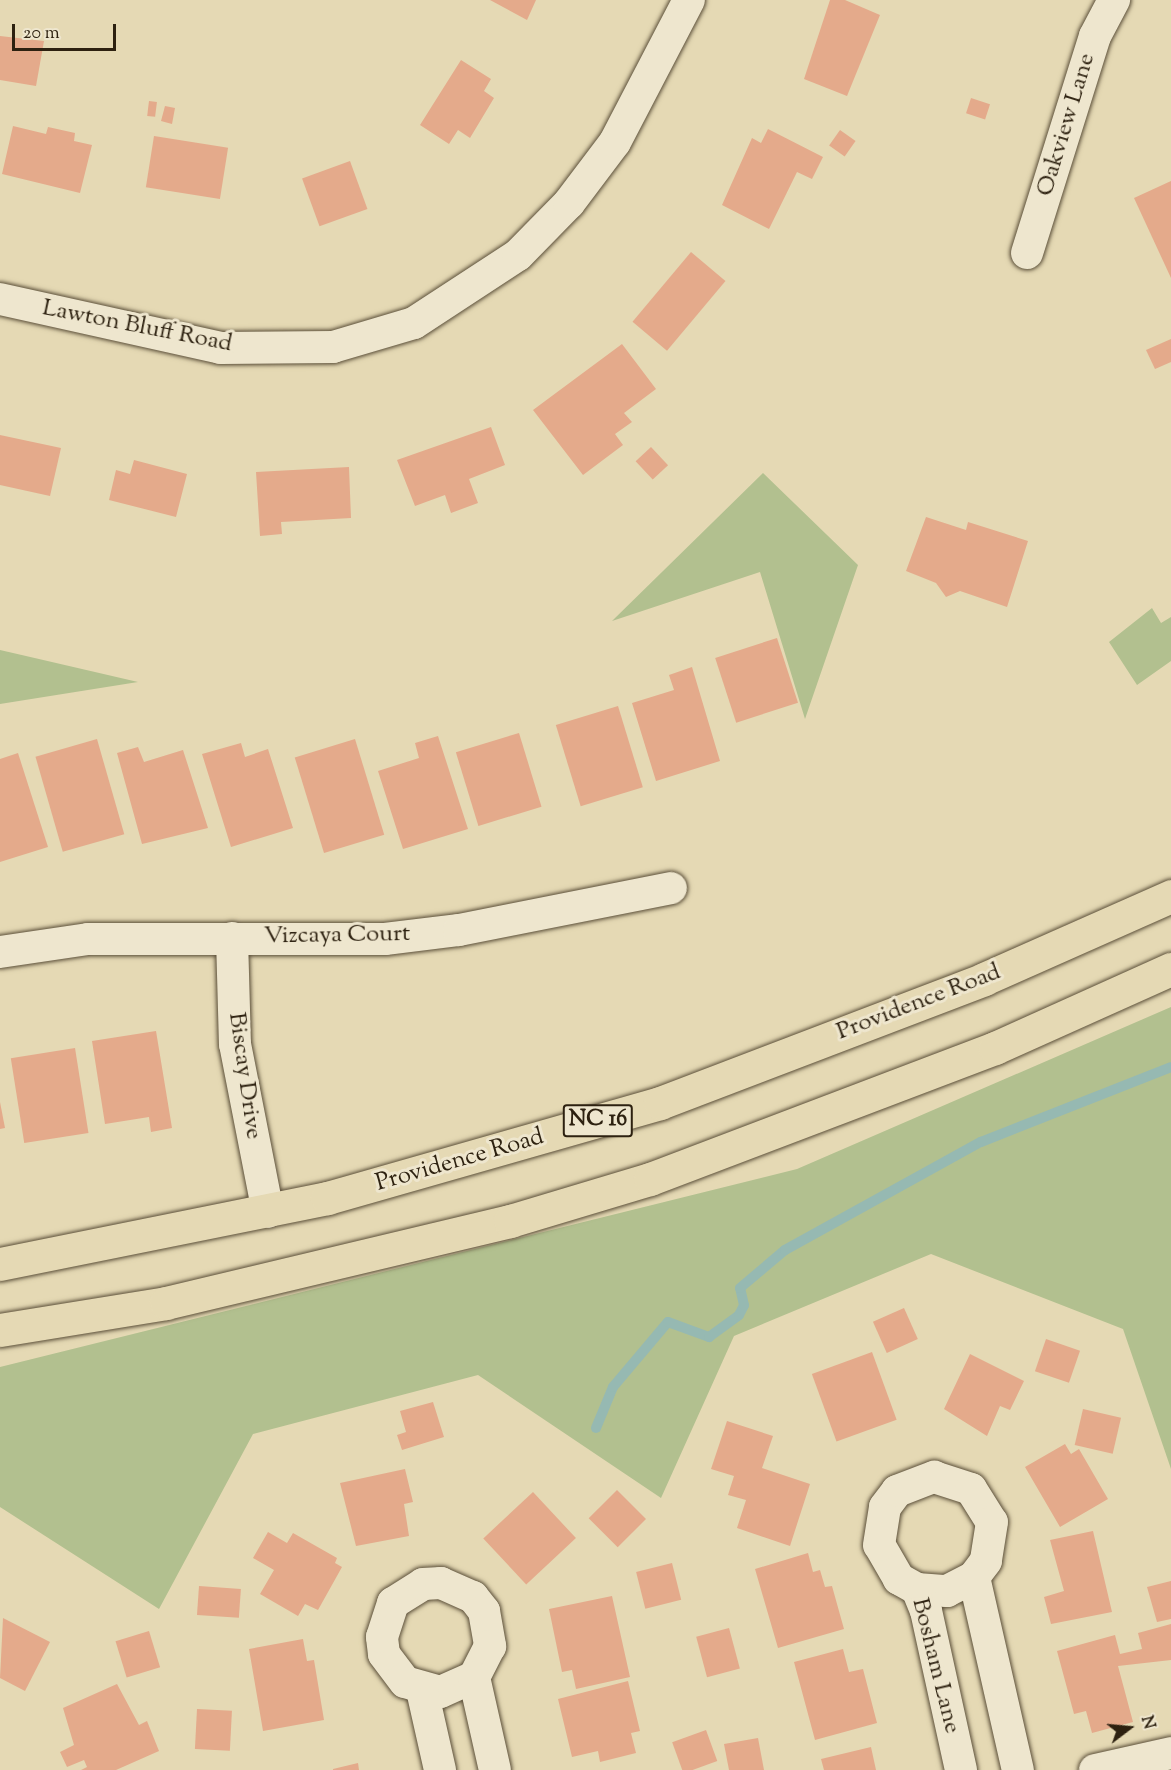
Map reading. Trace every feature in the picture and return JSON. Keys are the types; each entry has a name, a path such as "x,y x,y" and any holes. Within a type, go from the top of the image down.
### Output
{"main road":[{"name":"Providence Road","path":"0,1264 268,1212 660,1103 984,979 1171,896"},
{"path":"0,1330 166,1303 510,1221 639,1182 995,1048 1171,969"}],"street":[{"name":"Lawton Bluff Road","path":"0,299 221,348 333,346 414,323 518,255 569,203 615,142 689,0"},
{"name":"Oakview Lane","path":"1027,253 1095,36 1114,0"},
{"name":"Vizcaya Court","path":"0,952 88,939 396,938 671,888"},
{"name":"Biscay Drive","path":"232,938 235,1044 268,1212"},
{"name":"Bosham Lane","path":"961,1770 917,1589 886,1564 878,1526 897,1491 925,1478 953,1480 984,1503 992,1542 974,1577"},
{"path":"917,1589 947,1591 974,1577 1018,1770"},
{"path":"423,1584 458,1588 484,1611 490,1646 474,1677 440,1692 422,1690 392,1670 382,1636 393,1603 423,1584"},
{"path":"474,1677 495,1770"},
{"path":"422,1690 440,1770"},
{"path":"1095,1770 1171,1753"}],"green space":[{"path":"763,473 858,565 805,719 760,572 612,621"},
{"path":"1152,608 1161,623 1171,617 1171,661 1137,685 1109,642"},
{"path":"0,650 26,656 138,682 0,704"},
{"path":"1171,1007 1171,1469 1123,1329 931,1254 734,1336 661,1498 478,1375 253,1434 159,1609 0,1507 0,1367 797,1169"}],"building":[{"path":"490,0 536,0 527,20"},
{"path":"830,0 845,0 880,15 847,96 804,79"},
{"path":"0,36 44,41 36,86 0,80"},
{"path":"461,60 491,79 484,91 494,98 470,138 458,130 449,144 420,125"},
{"path":"971,98 990,104 985,119 966,113"},
{"path":"149,101 157,102 155,117 147,116"},
{"path":"165,106 175,108 172,124 161,121"},
{"path":"13,126 46,134 48,127 75,133 74,141 92,145 80,193 2,174"},
{"path":"768,129 823,157 812,179 797,172 769,229 722,205 752,138 761,143"},
{"path":"840,130 856,141 845,156 829,146"},
{"path":"154,136 228,148 220,199 146,187"},
{"path":"350,161 367,209 320,226 302,178"},
{"path":"1171,181 1171,278 1134,198"},
{"path":"691,252 725,281 667,351 633,322"},
{"path":"1171,339 1171,362 1155,369 1146,350"},
{"path":"622,344 656,389 624,413 632,422 615,434 623,445 583,475 533,410"},
{"path":"491,427 505,465 469,479 478,503 451,513 445,495 415,506 397,460"},
{"path":"0,435 61,448 50,496 0,485"},
{"path":"651,447 668,465 653,480 636,461"},
{"path":"134,460 187,474 176,517 109,500 116,470 130,474"},
{"path":"349,467 351,518 281,522 282,534 260,536 256,472"},
{"path":"926,517 966,530 968,522 1028,541 1007,607 960,591 946,597 936,583 906,571"},
{"path":"777,638 798,703 736,723 715,658"},
{"path":"692,667 720,761 656,781 632,703 674,690 669,675"},
{"path":"618,706 643,787 581,806 556,725"},
{"path":"519,733 542,807 478,826 456,752"},
{"path":"438,736 468,829 403,849 378,771 419,758 415,743"},
{"path":"97,739 124,834 63,852 35,757"},
{"path":"355,739 384,835 324,853 295,757"},
{"path":"241,743 245,757 268,749 293,828 231,847 202,754"},
{"path":"138,747 144,762 183,750 208,828 142,844 117,753"},
{"path":"18,753 48,847 0,862 0,759"},
{"path":"156,1031 172,1128 151,1132 149,1117 105,1124 92,1041"},
{"path":"75,1048 88,1133 24,1143 11,1058"},
{"path":"0,1102 5,1128 0,1129"},
{"path":"904,1308 918,1339 887,1353 873,1322"},
{"path":"1046,1339 1080,1351 1069,1383 1035,1371"},
{"path":"872,1352 897,1420 836,1442 812,1374"},
{"path":"970,1354 1024,1381 1010,1410 1000,1406 987,1436 944,1409"},
{"path":"433,1402 444,1437 402,1450 397,1435 406,1432 400,1411"},
{"path":"1083,1409 1121,1418 1113,1454 1075,1445"},
{"path":"727,1421 773,1436 762,1468 810,1484 790,1546 737,1528 746,1500 728,1495 734,1476 711,1469"},
{"path":"1065,1444 1071,1454 1079,1449 1108,1499 1060,1527 1025,1467"},
{"path":"405,1469 413,1502 404,1504 409,1536 356,1546 340,1483"},
{"path":"617,1490 646,1519 618,1547 589,1518"},
{"path":"533,1492 576,1538 526,1584 483,1538"},
{"path":"1093,1531 1112,1612 1051,1624 1044,1597 1064,1591 1050,1540"},
{"path":"268,1532 287,1543 293,1533 337,1558 335,1563 342,1567 318,1610 305,1604 298,1616 260,1594 274,1570 253,1558"},
{"path":"808,1553 813,1572 820,1570 825,1587 832,1586 844,1629 778,1648 755,1569"},
{"path":"672,1563 681,1600 645,1609 636,1572"},
{"path":"1171,1581 1171,1619 1157,1622 1147,1587"},
{"path":"199,1586 241,1589 239,1618 197,1615"},
{"path":"612,1596 630,1677 576,1689 572,1670 562,1672 549,1609"},
{"path":"3,1618 50,1642 25,1691 0,1678"},
{"path":"1171,1624 1171,1660 1118,1666 1133,1722 1092,1733 1086,1711 1074,1714 1057,1651 1115,1635 1120,1654 1142,1649 1138,1633"},
{"path":"729,1628 740,1669 707,1677 696,1637"},
{"path":"149,1631 160,1667 127,1678 116,1641"},
{"path":"303,1639 307,1661 314,1660 324,1720 263,1731 249,1649"},
{"path":"843,1649 849,1672 863,1669 877,1723 815,1740 794,1662"},
{"path":"628,1681 640,1731 631,1733 636,1753 600,1762 598,1751 572,1757 558,1699"},
{"path":"117,1684 139,1725 147,1721 159,1751 116,1770 81,1770 87,1767 84,1760 67,1767 60,1752 74,1745 63,1708"},
{"path":"197,1709 232,1711 230,1751 195,1749"},
{"path":"706,1730 717,1761 693,1770 682,1770 672,1742"},
{"path":"758,1738 764,1770 729,1770 724,1744"},
{"path":"871,1747 876,1770 824,1770 821,1759"},
{"path":"358,1763 359,1770 333,1770 333,1769"}],"waterway":[{"path":"596,1428 613,1387 668,1322 709,1337 739,1315 744,1305 740,1288 785,1250 981,1142 1171,1067"}]}
